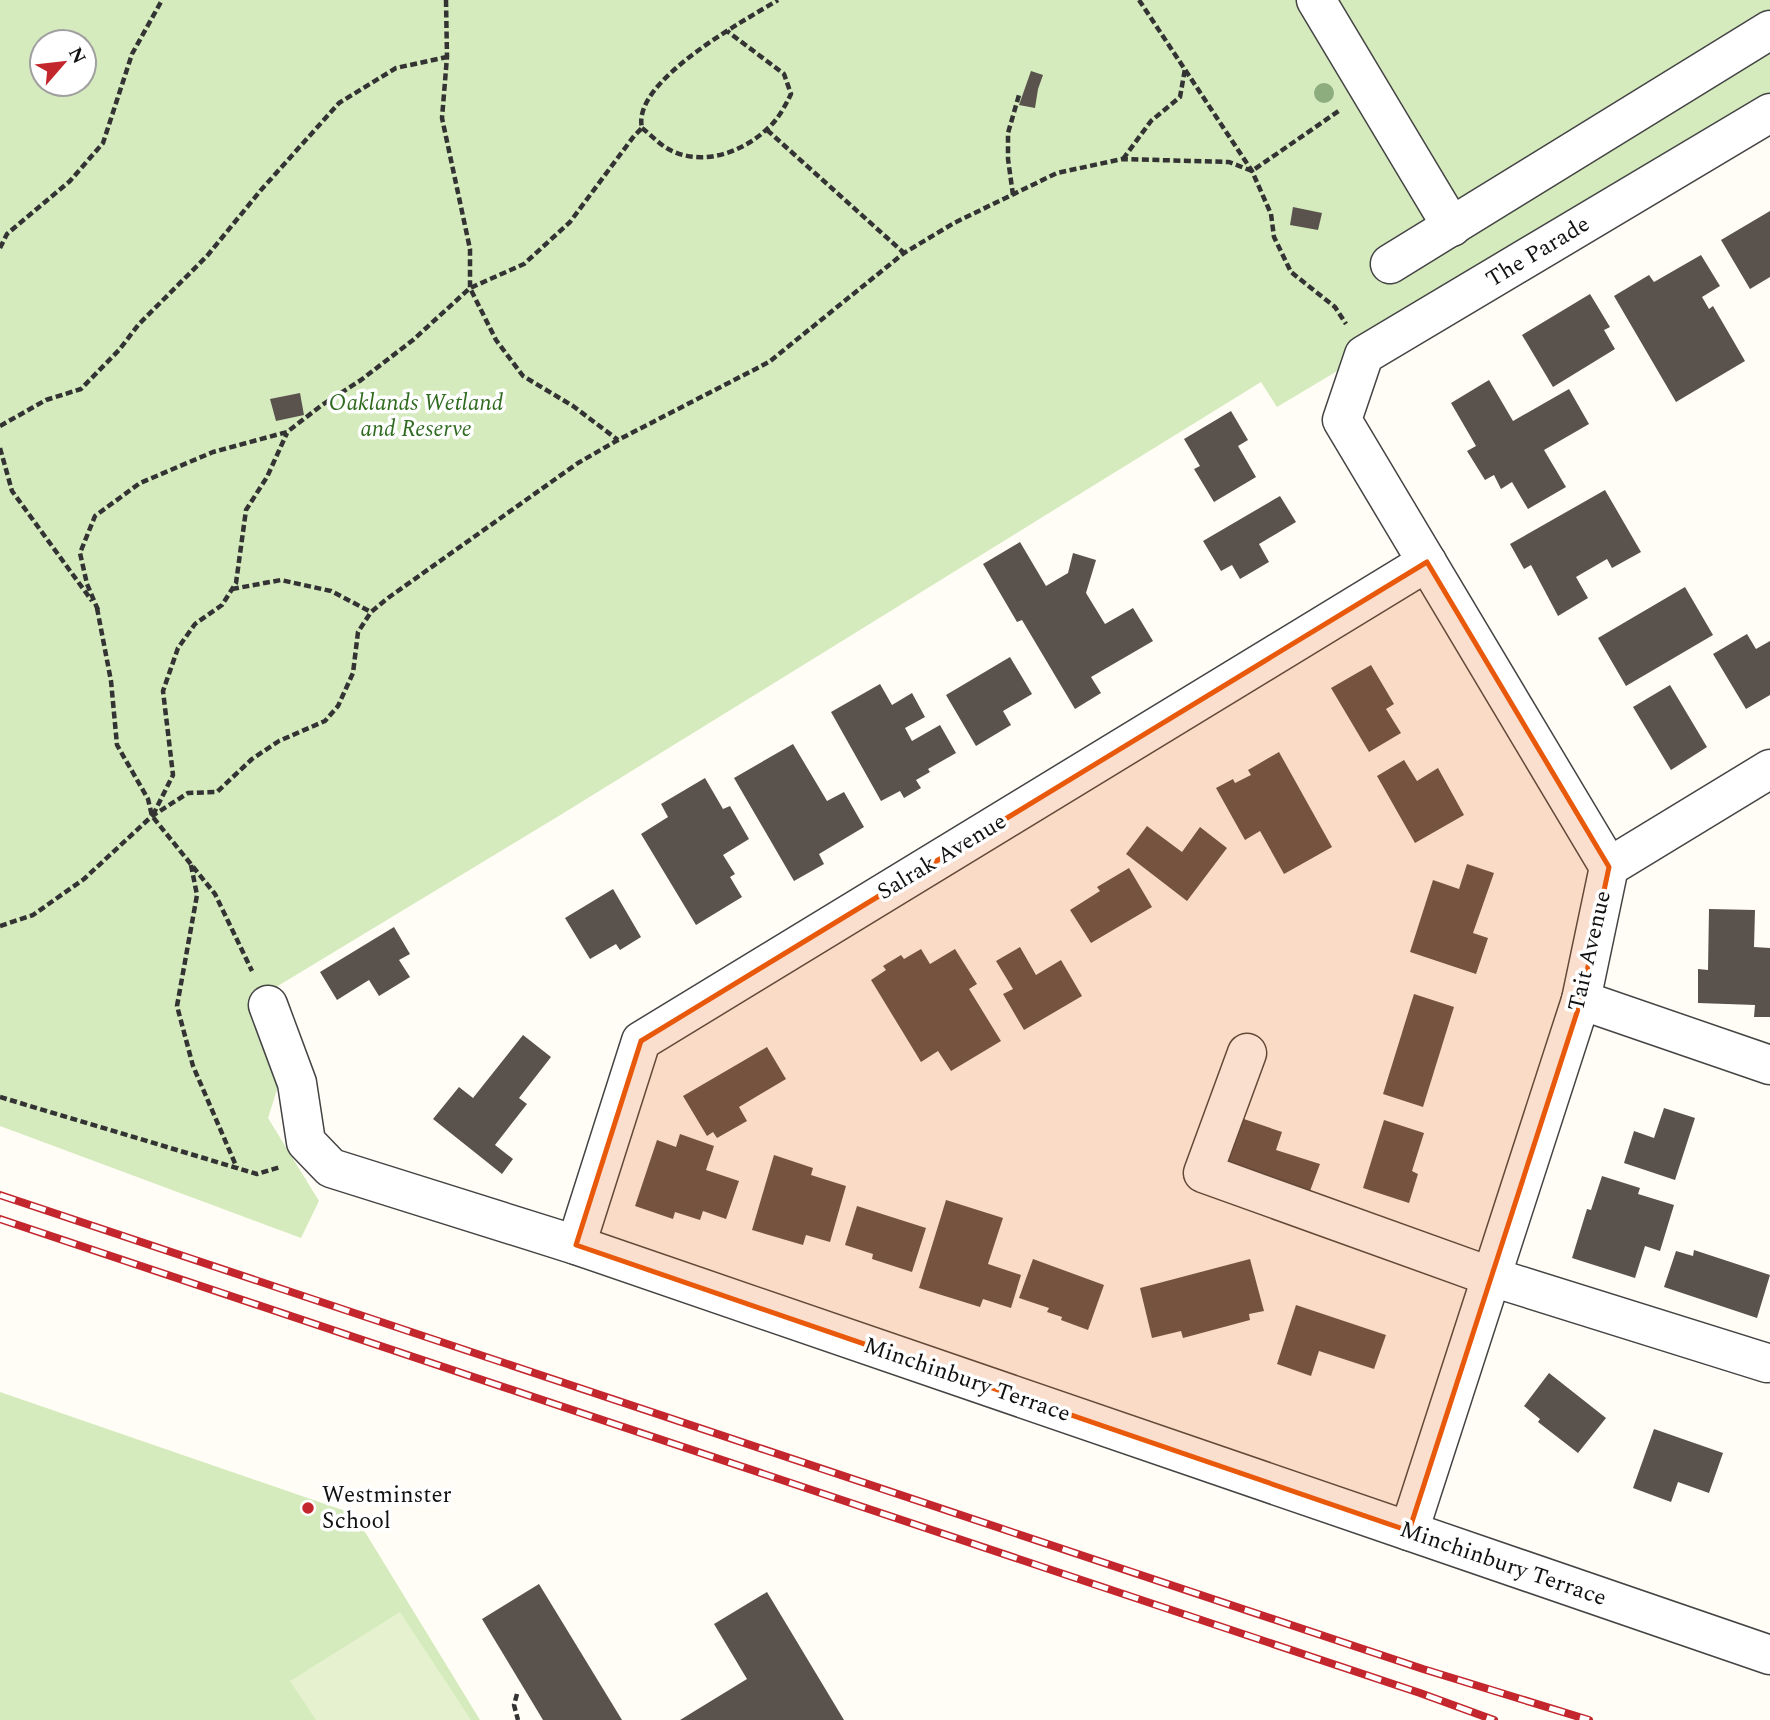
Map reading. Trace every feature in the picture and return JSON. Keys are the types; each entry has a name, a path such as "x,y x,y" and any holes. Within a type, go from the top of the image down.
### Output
{"street":[{"path":"1316,0 1452,227"},
{"path":"1390,264 1770,30"},
{"name":"The Parade","path":"1364,355 1770,113"},
{"name":"Tait Avenue","path":"1364,355 1342,420 1609,867 1581,1000 1409,1531"},
{"name":"Salrak Avenue","path":"576,1245 641,1041 1427,562"},
{"path":"1609,867 1770,769"},
{"path":"1581,1000 1770,1065"},
{"path":"268,1005 297,1083 306,1142"},
{"path":"1247,1053 1203,1172 1492,1277 1767,1363"},
{"name":"Minchinbury Terrace","path":"306,1142 331,1168 576,1245 1770,1655"}],"path":[{"path":"0,248 7,234 70,181 103,143 132,54 162,0"},
{"path":"446,0 447,57 442,118 470,249 470,288 495,340 523,376 573,406 618,440"},
{"path":"727,31 783,74 791,94 781,113 767,130 740,149 709,157 688,156 671,151 642,128 640,119 649,98 685,58 727,31 778,0"},
{"path":"1139,0 1252,172 1271,214 1274,237 1291,272 1335,307 1364,355"},
{"path":"0,426 46,400 81,389 119,350 139,324 206,256 339,103 396,68 447,57"},
{"path":"1122,159 1151,121 1180,97 1185,69"},
{"path":"1252,172 1369,89"},
{"path":"1013,195 1008,159 1008,132 1019,95"},
{"path":"268,1005 215,894 152,816 148,799 117,745 111,681 98,610 87,584 80,553 95,516 139,483 213,452 287,432 361,380 412,340 470,288 524,264 570,222 642,128"},
{"path":"767,130 904,253"},
{"path":"0,926 33,915 84,879 152,816 188,793 217,792 253,759 279,741 325,721 338,706 354,673 358,632 371,612 578,463 769,362 904,253 954,223 1057,173 1122,159 1229,162 1252,172"},
{"path":"152,816 173,775 163,691 178,648 195,624 222,605 236,583 246,510 267,477 287,432"},
{"path":"0,448 12,491 98,610"},
{"path":"232,589 281,580 331,591 371,612"},
{"path":"191,864 197,895 177,1006 193,1066 237,1168"},
{"path":"0,1097 257,1174 278,1168 306,1142"},
{"path":"517,1694 514,1705 518,1720"}],"highlighted area":[{"path":"1427,562 1609,867 1581,1000 1409,1531 576,1245 641,1041"}],"green space":[{"name":"Oaklands Wetland and Reserve","path":"0,0 1770,0 1770,100 1277,407 1261,382 562,814 258,998 284,1068 268,1118 319,1201 301,1238 0,1126"},
{"path":"0,1392 354,1514 480,1720 0,1720"},
{"path":"400,1612 471,1720 316,1720 290,1681"}],"building":[{"path":"1031,71 1043,75 1035,108 1019,105"},
{"path":"1293,207 1322,213 1318,230 1290,225"},
{"path":"1770,211 1770,277 1750,289 1721,240"},
{"path":"1701,255 1720,286 1702,297 1709,309 1713,306 1745,361 1676,402 1614,296 1649,275 1654,282"},
{"path":"1590,294 1610,327 1604,330 1615,349 1553,387 1522,335"},
{"path":"1489,380 1513,421 1569,389 1589,424 1544,450 1566,487 1528,509 1512,482 1501,489 1494,475 1485,480 1467,451 1476,446 1451,403"},
{"path":"300,393 304,415 276,421 270,399"},
{"path":"1231,411 1248,440 1238,446 1256,477 1214,502 1194,469 1200,466 1184,439"},
{"path":"1605,490 1641,552 1612,568 1607,559 1576,577 1588,598 1558,616 1531,565 1524,569 1510,544"},
{"path":"1280,496 1296,522 1259,544 1269,562 1240,579 1232,565 1221,571 1203,541"},
{"path":"1020,542 1046,586 1068,573 1073,553 1096,560 1086,593 1105,624 1133,608 1153,641 1091,677 1101,693 1075,709 1022,620 1017,622 983,564"},
{"path":"1685,587 1713,635 1626,686 1598,638"},
{"path":"1747,634 1756,649 1770,641 1770,695 1746,709 1713,654"},
{"path":"1010,657 1032,694 1003,711 1011,725 976,746 946,695"},
{"path":"1371,665 1394,704 1386,709 1401,733 1369,752 1331,688"},
{"path":"880,684 892,705 912,693 925,717 905,728 912,741 940,725 956,753 928,769 930,772 916,780 921,788 904,798 900,791 881,801 831,712"},
{"path":"1670,685 1707,747 1671,770 1633,707"},
{"path":"793,744 827,801 844,792 864,827 819,854 824,864 794,881 734,778"},
{"path":"1279,752 1332,847 1284,874 1260,831 1245,840 1216,788 1233,779 1235,783 1251,775 1248,770"},
{"path":"1404,760 1417,781 1438,768 1464,815 1415,843 1377,776"},
{"path":"705,778 723,809 730,806 749,839 723,855 735,874 730,877 742,897 696,925 641,834 668,817 661,804"},
{"path":"1147,826 1182,852 1200,827 1227,848 1187,901 1126,854"},
{"path":"1467,864 1494,873 1473,933 1488,938 1476,974 1410,952 1433,880 1459,889"},
{"path":"1129,868 1152,907 1091,943 1070,910 1100,891 1097,887"},
{"path":"613,889 641,937 620,950 616,944 590,959 565,918"},
{"path":"1709,909 1755,910 1754,947 1770,948 1770,1017 1754,1017 1755,1005 1698,1003 1698,969 1708,970"},
{"path":"394,927 410,954 399,960 410,977 379,996 369,980 337,1000 320,972"},
{"path":"1020,947 1036,975 1061,960 1082,996 1024,1030 1003,994 1013,989 996,961"},
{"path":"921,949 930,964 955,949 977,984 969,989 1001,1041 951,1071 938,1051 921,1062 871,980 886,970 883,966 901,955 904,959"},
{"path":"1414,994 1454,1007 1423,1107 1383,1094"},
{"path":"523,1035 551,1057 519,1098 527,1104 495,1145 513,1159 502,1174 433,1119 459,1087 473,1098"},
{"path":"767,1047 786,1079 739,1107 747,1121 717,1138 713,1132 707,1136 683,1096"},
{"path":"1664,1108 1695,1118 1675,1180 1624,1163 1634,1131 1654,1138"},
{"path":"1241,1118 1282,1132 1276,1150 1320,1164 1310,1191 1227,1163"},
{"path":"1384,1120 1424,1133 1412,1171 1418,1174 1409,1203 1363,1188"},
{"path":"680,1134 714,1146 706,1170 739,1181 726,1219 703,1211 700,1220 675,1212 673,1219 635,1206 657,1140 676,1147"},
{"path":"774,1155 813,1168 811,1175 846,1186 830,1242 806,1235 803,1245 752,1230"},
{"path":"1602,1176 1640,1188 1638,1194 1674,1205 1660,1251 1645,1246 1635,1278 1572,1258 1587,1209 1591,1210"},
{"path":"946,1200 1003,1218 988,1264 1021,1275 1011,1308 983,1299 980,1307 919,1288"},
{"path":"857,1206 926,1228 912,1272 872,1259 873,1254 845,1245"},
{"path":"1694,1250 1770,1275 1757,1318 1664,1287 1676,1251 1693,1256"},
{"path":"1033,1259 1104,1285 1088,1330 1061,1320 1062,1317 1047,1312 1049,1308 1019,1298"},
{"path":"1250,1259 1264,1311 1249,1314 1250,1320 1183,1338 1181,1331 1152,1338 1140,1288"},
{"path":"1296,1305 1386,1335 1374,1369 1319,1351 1311,1376 1277,1364"},
{"path":"1549,1373 1606,1418 1578,1453 1538,1422 1540,1419 1524,1406"},
{"path":"1654,1429 1723,1453 1709,1493 1678,1482 1671,1502 1633,1488"},
{"path":"539,1584 622,1720 543,1720 482,1619"},
{"path":"767,1592 844,1720 680,1720 747,1679 714,1624"}],"railway":[{"path":"0,1195 1423,1669 1589,1720"},
{"path":"0,1219 1494,1720"}],"place":[{"name":"Westminster School","path":"308,1508"}]}
